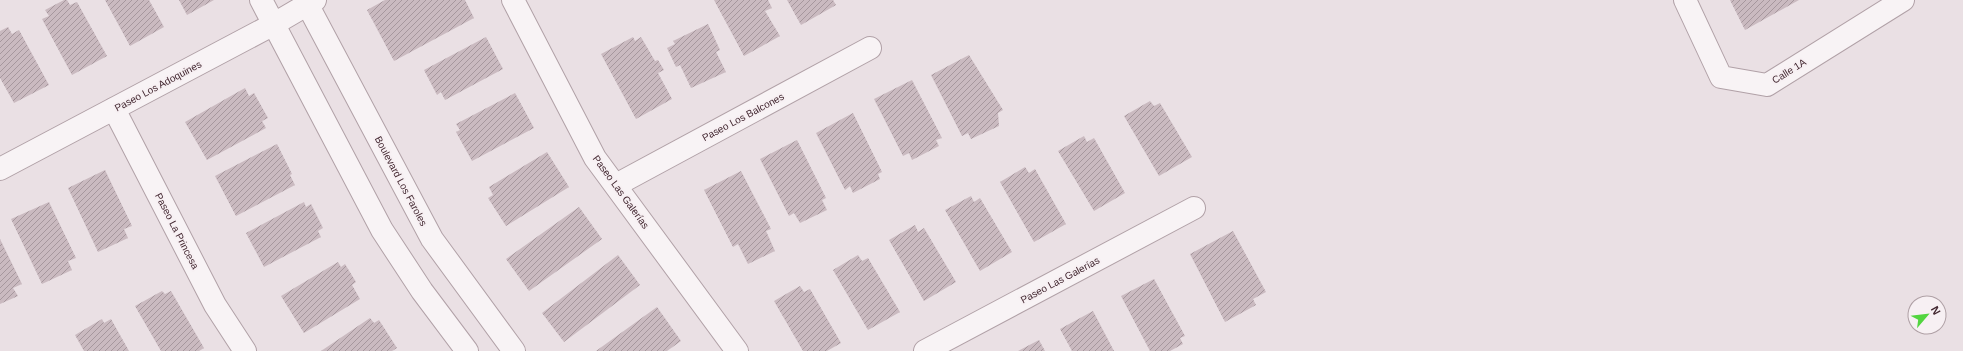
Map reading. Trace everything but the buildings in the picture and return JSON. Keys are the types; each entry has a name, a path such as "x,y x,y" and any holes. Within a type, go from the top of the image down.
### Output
{"street":[{"path":"261,0 382,230 422,291 467,351"},
{"name":"Paseo Las Galerías","path":"512,0 595,158 736,351"},
{"name":"Calle 1A","path":"1685,0 1721,77 1767,85 1903,0"},
{"name":"Paseo Los Adoquines","path":"0,169 274,24 309,1"},
{"name":"Boulevard Los Faroles","path":"309,1 432,239 514,351"},
{"name":"Paseo Los Balcones","path":"616,185 870,48"},
{"name":"Paseo La Princesa","path":"114,109 215,306 245,351"},
{"name":"Paseo Las Galerías","path":"925,351 1194,208"}]}
